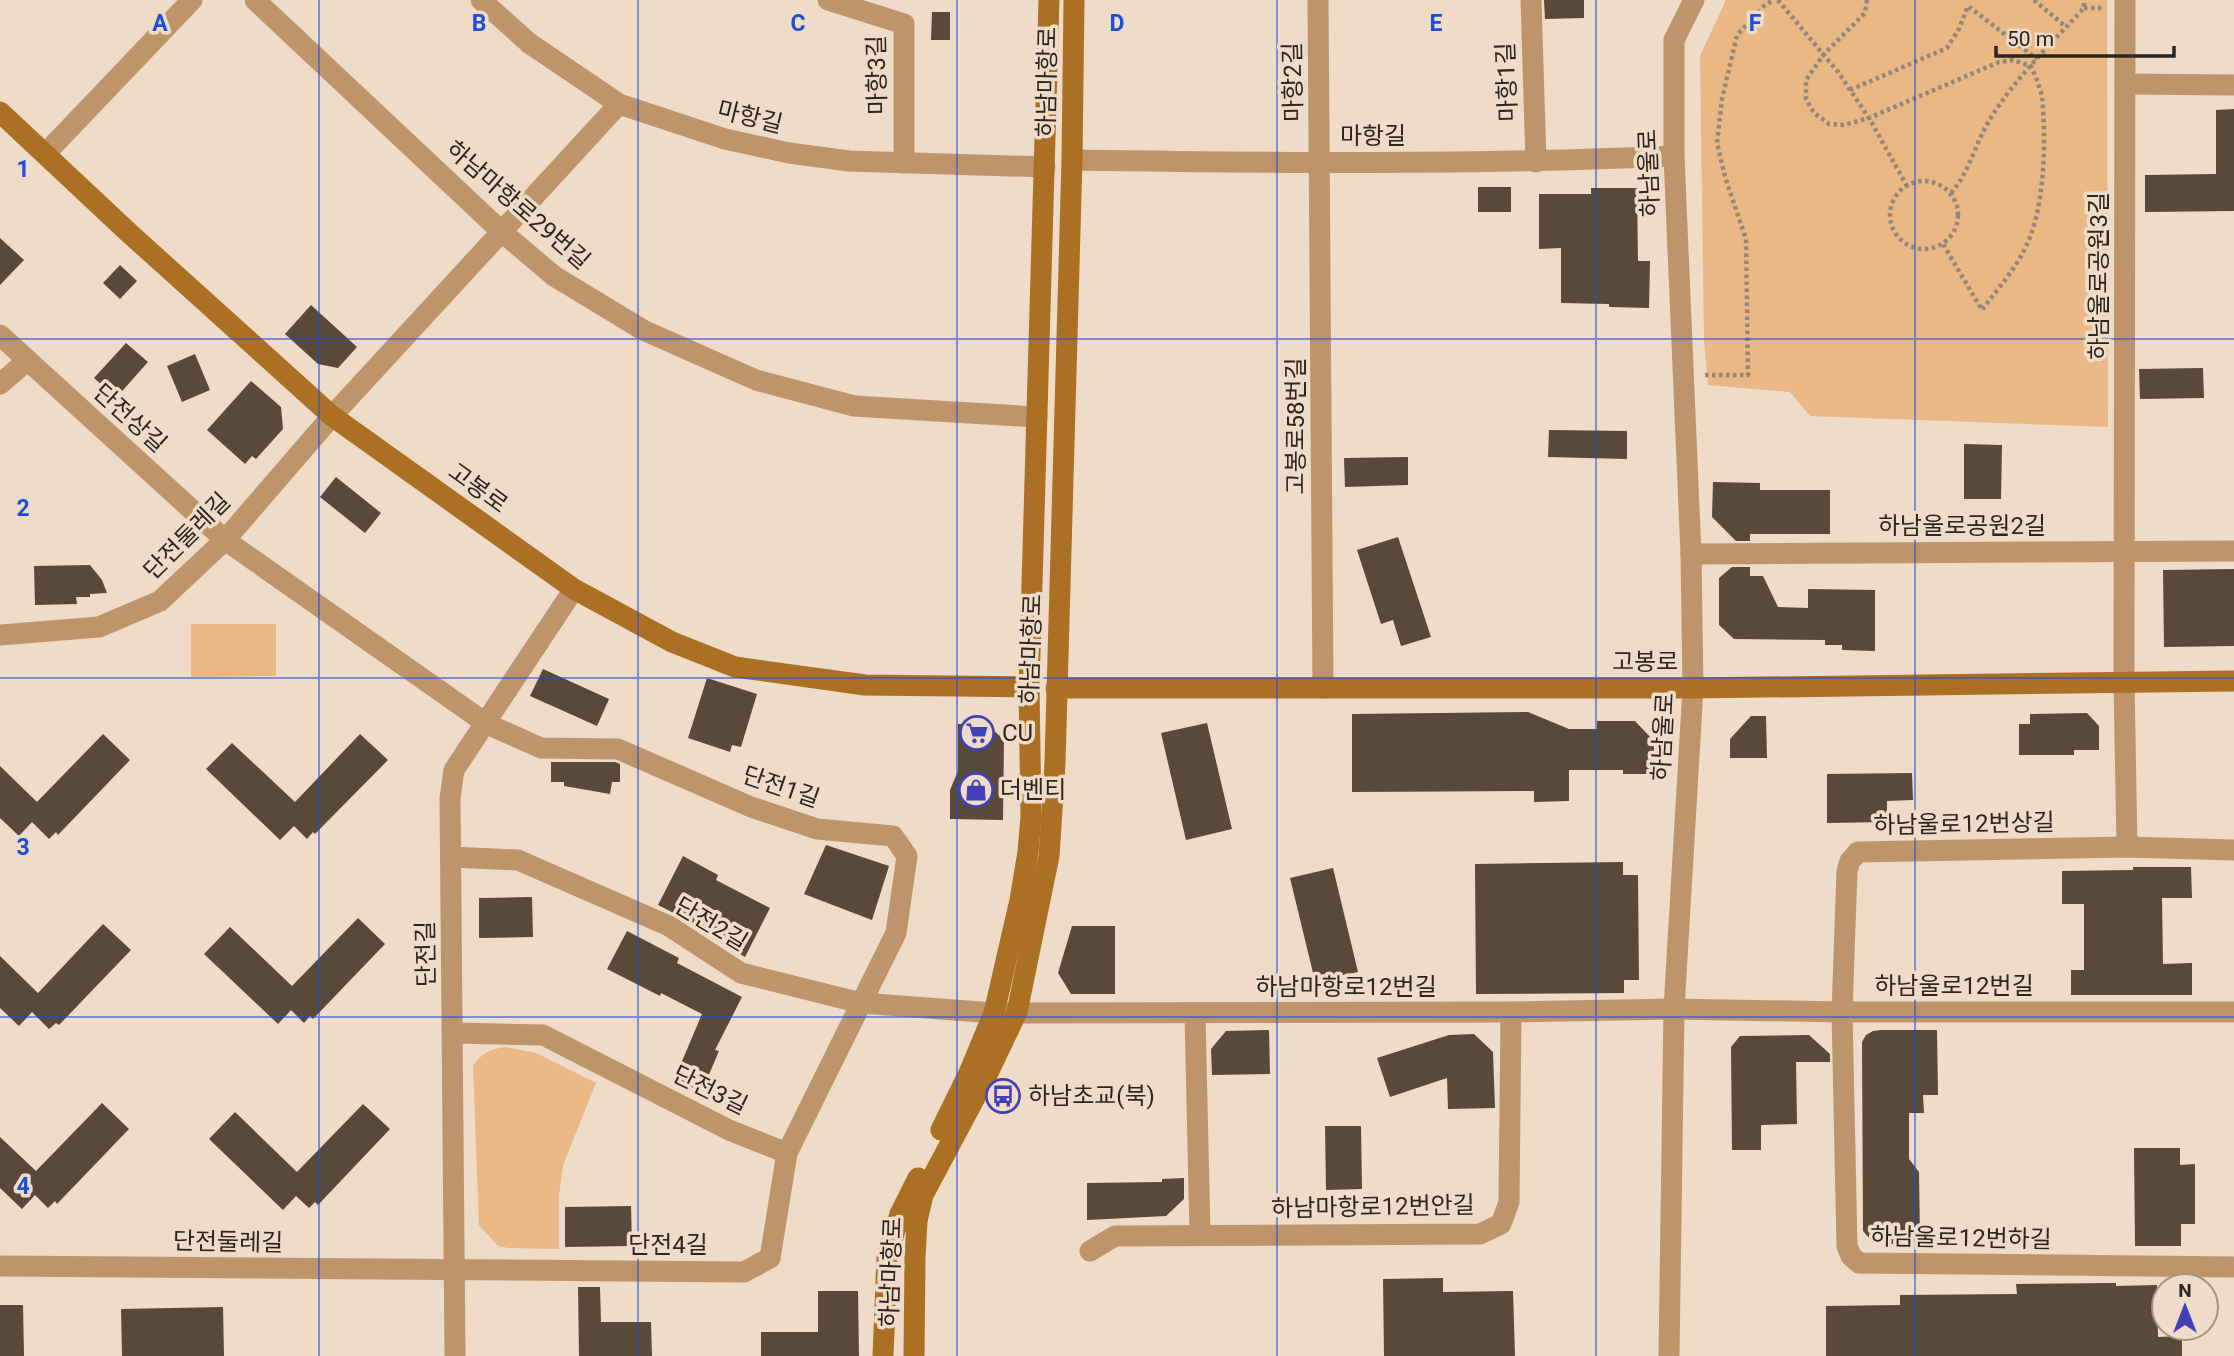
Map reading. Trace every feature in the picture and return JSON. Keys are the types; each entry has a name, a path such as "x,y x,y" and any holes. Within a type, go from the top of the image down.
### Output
{"street":[{"path":"46,153 192,0"},
{"name":"하남마항로29번길","path":"256,0 502,232 554,276 643,330 756,380 853,405 1037,417"},
{"name":"마항길","path":"481,0 529,43 619,104 725,139 789,153 849,161 1045,167"},
{"name":"마항3길","path":"828,0 904,24 904,163"},
{"name":"하남마항로","path":"883,1356 887,1257 900,1214 969,1073 995,1013 1028,852 1031,817 1029,687 1049,0"},
{"name":"하남마항로","path":"914,1356 917,1221 923,1195 1017,1012 1049,856 1055,763 1074,0"},
{"name":"마항2길","path":"1318,0 1320,163"},
{"name":"마항1길","path":"1531,0 1536,162"},
{"name":"하남울로","path":"1669,1356 1674,1009 1693,688 1691,554 1674,156 1674,40 1694,0"},
{"name":"하남울로공원3길","path":"2125,0 2124,682 2127,847"},
{"path":"2125,83 2234,86"},
{"name":"단전둘레길","path":"0,635 99,627 160,601 225,540 332,416 619,104"},
{"name":"고봉로","path":"0,111 128,232 332,416 574,589 672,642 735,667 864,685 1029,687"},
{"name":"마항길","path":"1072,160 1536,162 1674,156"},
{"path":"1045,167 1072,160"},
{"name":"고봉로58번길","path":"1320,163 1324,688"},
{"name":"단전상길","path":"0,335 225,540 486,724"},
{"path":"0,384 28,360"},
{"name":"하남울로공원2길","path":"1691,554 2234,551"},
{"name":"단전길","path":"455,1356 450,798 454,770 574,589"},
{"name":"고봉로","path":"1056,688 1693,688 2234,681"},
{"path":"1029,687 1056,688"},
{"name":"단전1길","path":"486,724 541,748 618,749 751,807 817,829 894,836 907,856 896,933 861,1003"},
{"name":"하남울로12번상길","path":"1842,1012 1847,872 1850,861 1858,852 2127,847 2234,850"},
{"name":"단전2길","path":"452,857 518,860 669,926 741,973 861,1003 995,1013 1017,1012"},
{"path":"787,1153 861,1003"},
{"name":"하남마항로12번길","path":"1017,1012 1195,1014 1674,1009"},
{"name":"하남울로12번길","path":"1674,1009 2234,1012"},
{"name":"하남마항로12번안길","path":"1090,1251 1115,1236 1480,1234 1501,1224 1509,1202 1511,1012"},
{"name":"하남울로12번하길","path":"1842,1012 1847,1247 1850,1256 1859,1263 2234,1267"},
{"path":"1195,1014 1200,1235"},
{"name":"단전3길","path":"453,1033 543,1035 729,1130 787,1153"},
{"name":"단전4길","path":"455,1270 744,1272 770,1258 787,1153"},
{"name":"단전둘레길","path":"0,1266 455,1270"}],"path":[{"path":"1683,375 1748,375 1746,239 1717,143 1722,99 1737,35 1764,6 1776,0 1824,54 1869,118 1907,186"},
{"path":"1867,0 1865,13 1824,54 1806,80 1806,99 1814,113 1829,124 1844,125 1869,118 1999,62 2013,60 2031,66"},
{"path":"2034,0 2067,27"},
{"path":"1951,194 1961,183 1988,122 2010,89 2084,8 2084,0"},
{"path":"1850,90 1947,48 1959,29 1968,6 2037,59"},
{"path":"1943,244 1982,310 2016,264 2038,216 2042,173 2042,94 2031,66"},
{"path":"1922,181 1933,182 1951,194 1957,203 1958,224 1954,234 1943,244 1927,250 1916,249 1906,244 1892,228 1889,218 1891,207 1895,197 1907,186 1922,181"}],"shaded area":[{"path":"1726,0 2107,0 2108,427 1810,416 1790,392 1708,385 1704,340 1700,56"},
{"path":"191,624 276,624 276,676 191,677"},
{"path":"506,1047 536,1053 596,1083 563,1165 559,1196 559,1249 498,1246 479,1225 473,1066 487,1052"}],"building":[{"path":"1544,0 1584,0 1584,18 1545,19"},
{"path":"932,12 950,12 950,40 931,40"},
{"path":"2234,109 2234,211 2145,212 2145,175 2216,174 2216,110"},
{"path":"1478,187 1511,187 1511,212 1478,212"},
{"path":"1591,188 1637,188 1638,261 1650,261 1649,308 1561,303 1561,248 1539,249 1539,194 1591,194"},
{"path":"0,238 24,260 0,285"},
{"path":"120,265 137,281 120,299 103,283"},
{"path":"311,305 357,347 338,368 318,364 285,334"},
{"path":"126,343 148,362 116,398 94,378"},
{"path":"195,354 210,390 182,402 167,366"},
{"path":"2203,368 2204,398 2140,399 2139,369"},
{"path":"251,381 281,407 283,429 256,459 252,456 245,464 207,430"},
{"path":"1549,430 1627,431 1627,459 1548,457"},
{"path":"1964,444 2002,445 2001,499 1964,499"},
{"path":"1408,457 1408,485 1345,487 1344,458"},
{"path":"336,477 381,513 365,533 320,497"},
{"path":"1713,482 1760,483 1760,490 1830,490 1830,534 1750,534 1750,541 1736,541 1712,517"},
{"path":"1398,537 1431,637 1401,646 1393,620 1381,624 1357,550"},
{"path":"90,565 102,580 107,593 76,597 77,604 35,605 34,566"},
{"path":"1732,567 1750,567 1750,576 1763,576 1778,607 1808,608 1808,589 1875,590 1875,651 1842,650 1842,645 1825,645 1825,640 1734,639 1719,625 1719,578"},
{"path":"2234,569 2234,646 2164,647 2163,570"},
{"path":"543,669 609,699 597,726 530,696"},
{"path":"707,678 757,694 741,747 732,745 730,752 688,738"},
{"path":"1528,712 1569,729 1597,729 1597,721 1635,721 1654,741 1654,774 1623,774 1623,770 1569,770 1569,801 1534,802 1534,791 1352,792 1352,714"},
{"path":"2087,713 2099,726 2099,750 2074,750 2074,755 2019,755 2019,724 2030,724 2030,714"},
{"path":"1751,716 1766,716 1767,758 1730,758 1730,739"},
{"path":"1207,723 1232,829 1186,840 1161,733"},
{"path":"958,724 987,724 1004,740 1003,820 950,819 950,790 958,771"},
{"path":"103,734 130,760 58,835 56,832 49,839 32,822 19,836 0,818 0,766 37,802"},
{"path":"360,734 388,760 307,839 294,826 280,840 206,769 232,743 295,802"},
{"path":"551,762 615,762 620,764 620,782 612,782 610,794 564,786 564,782 551,782"},
{"path":"1912,773 1913,800 1887,801 1887,822 1827,823 1827,774"},
{"path":"826,845 889,866 872,920 804,894"},
{"path":"683,856 718,875 716,880 770,908 745,957 707,935 709,931 658,905"},
{"path":"1623,862 1623,875 1638,875 1639,980 1624,980 1624,993 1476,994 1475,864"},
{"path":"2133,867 2191,867 2192,898 2162,898 2163,964 2192,963 2192,995 2071,995 2071,970 2084,970 2084,904 2062,904 2062,871 2133,870"},
{"path":"1333,868 1358,972 1315,981 1290,878"},
{"path":"532,897 533,937 479,938 479,898"},
{"path":"358,918 385,944 313,1019 310,1016 304,1023 291,1010 278,1024 204,954 230,927 292,986"},
{"path":"103,924 131,950 59,1025 56,1023 49,1029 32,1012 19,1026 0,1008 0,956 38,993"},
{"path":"1072,926 1115,926 1115,994 1071,994 1058,973"},
{"path":"627,931 679,958 677,963 742,997 715,1050 719,1051 702,1091 674,1080 702,1014 607,969"},
{"path":"1269,1030 1270,1074 1212,1075 1211,1049 1226,1031"},
{"path":"1881,1030 1937,1030 1938,1095 1923,1095 1924,1113 1909,1113 1909,1159 1919,1172 1920,1240 1905,1240 1905,1244 1880,1244 1871,1240 1863,1231 1862,1042 1866,1035"},
{"path":"1474,1034 1493,1052 1495,1108 1448,1109 1447,1078 1390,1097 1377,1058 1449,1035"},
{"path":"1809,1035 1830,1054 1830,1062 1796,1062 1797,1124 1761,1125 1761,1150 1732,1150 1731,1047 1740,1036"},
{"path":"102,1103 129,1129 57,1204 55,1201 48,1208 35,1195 22,1209 0,1188 0,1137 36,1171"},
{"path":"363,1104 390,1129 318,1205 315,1202 309,1208 296,1196 283,1210 209,1139 235,1112 297,1172"},
{"path":"1325,1126 1361,1126 1362,1189 1326,1190"},
{"path":"2134,1148 2180,1148 2180,1165 2195,1164 2195,1224 2181,1224 2181,1246 2135,1246"},
{"path":"1184,1178 1184,1199 1166,1216 1087,1220 1087,1183 1162,1182 1162,1179"},
{"path":"631,1206 632,1246 565,1247 565,1207"},
{"path":"1443,1278 1443,1292 1513,1291 1515,1356 1384,1356 1383,1279"},
{"path":"2016,1284 2150,1285 2150,1342 2182,1342 2182,1356 1826,1356 1826,1306 1900,1305 1900,1295 2017,1294"},
{"path":"578,1287 600,1287 601,1322 651,1322 652,1356 579,1356"},
{"path":"818,1291 858,1291 859,1356 761,1356 761,1332 818,1332"},
{"path":"0,1305 23,1305 24,1356 0,1356"},
{"path":"223,1307 224,1356 122,1356 121,1309"}],"place":[{"name":"CU","path":"977,733"},
{"name":"더벤티","path":"976,790"},
{"name":"하남초교(북)","path":"1003,1096"}]}
